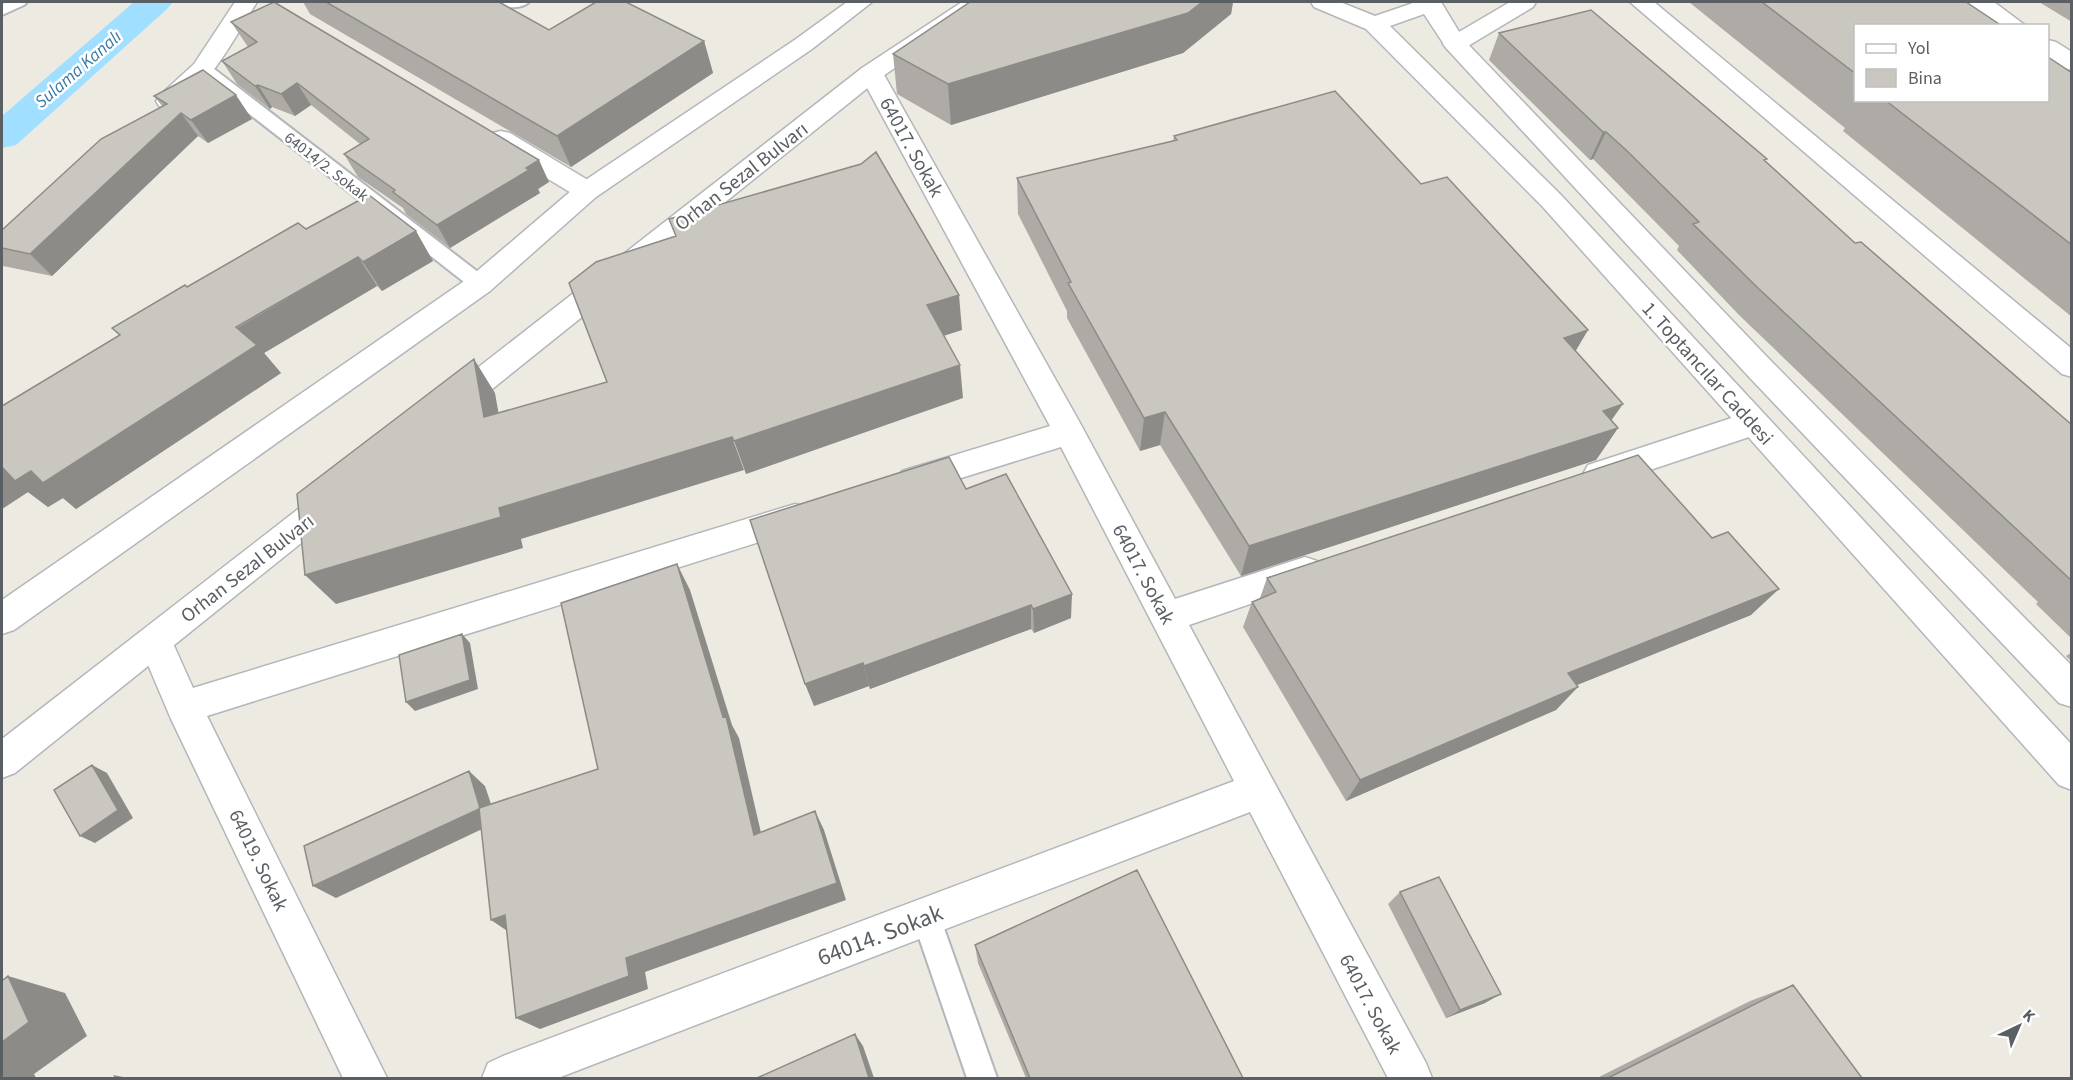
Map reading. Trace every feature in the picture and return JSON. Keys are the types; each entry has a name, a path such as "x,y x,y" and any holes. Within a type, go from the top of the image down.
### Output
{"street":[{"path":"151,117 203,69 246,2"},
{"path":"2,619 480,284 587,191 794,51 861,2"},
{"name":"Orhan Sezal Bulvarı","path":"424,427 871,73 977,2"},
{"name":"1. Toptancılar Caddesi","path":"1322,2 1374,24 1551,200 2072,772"},
{"path":"1455,44 1525,2"},
{"path":"1641,2 2072,366"},
{"path":"1979,2 2012,24"},
{"path":"1374,24 1430,3"},
{"name":"1. Toptancılar Caddesi","path":"1430,3 1455,44 1761,370 2072,691"},
{"path":"2049,48 2072,63"},
{"name":"64017. Sokak","path":"871,73 1069,432 1168,617 1257,791 1411,1078"},
{"path":"485,130 587,191"},
{"path":"1573,483 1753,423"},
{"path":"888,488 1069,432"},
{"name":"Orhan Sezal Bulvarı","path":"2,760 359,479"},
{"path":"184,707 820,509"},
{"path":"1168,617 1336,561"},
{"name":"64019. Sokak","path":"155,641 184,707 365,1078"},
{"name":"64014. Sokak","path":"503,1078 1257,791"}],"lane":[{"path":"2,9 19,2"},
{"path":"500,2 520,2"},
{"name":"64014/2. Sokak","path":"203,69 480,284"},
{"path":"926,917 982,1078"}],"building":[{"path":"274,2 539,160 526,168 529,170 437,225 393,192 395,190 344,154 369,139 297,83 281,94 258,85 255,86 222,61 257,42 231,22"},
{"path":"326,2 499,2 549,30 596,2 626,2 704,41 557,136"},
{"path":"970,2 1202,2 1188,13 948,84 893,54"},
{"path":"1762,2 1966,2 1999,24 1854,24 1854,72"},
{"path":"1591,10 1767,159 1764,160 1855,243 1861,242 2072,425 2072,581 1759,289 1693,224 1699,222 1625,149 1606,132 1603,132 1499,33"},
{"path":"2049,58 2072,73 2072,245 1888,102 2049,102"},
{"path":"203,70 236,95 191,120 181,113 30,254 2,248 2,230 101,139 167,104 154,96"},
{"path":"1335,91 1421,184 1447,177 1588,330 1564,338 1623,404 1603,411 1618,428 1249,546 1165,412 1144,418 1068,283 1071,282 1017,178 1177,140 1174,136"},
{"path":"876,152 959,295 927,305 960,365 734,441 732,437 499,508 501,517 305,575 297,494 474,359 484,417 607,382 569,283 596,262 676,236 669,219 861,164"},
{"path":"369,195 416,231 363,262 358,257 236,327 257,345 43,483 31,471 15,481 2,467 2,406 120,335 112,328 185,285 187,287 298,223 306,229"},
{"path":"1638,455 1712,538 1728,532 1779,589 1568,673 1578,687 1360,780 1252,602 1276,592 1267,578"},
{"path":"949,457 966,489 1006,474 1072,594 1033,609 1031,605 864,666 863,663 805,684 750,520"},
{"path":"677,564 723,717 726,716 754,835 815,811 837,883 626,958 629,976 516,1018 505,915 491,920 479,808 598,769 561,603"},
{"path":"462,634 470,680 406,702 399,655"},
{"path":"92,765 118,810 80,836 54,790"},
{"path":"469,771 479,809 313,886 304,846"},
{"path":"1137,870 1243,1078 1030,1078 975,945"},
{"path":"1439,877 1501,994 1460,1010 1400,892"},
{"path":"8,976 29,1022 2,1042 2,981"},
{"path":"1793,985 1862,1078 1608,1078"},
{"path":"855,1034 869,1078 757,1078"}],"waterway":[{"name":"Sulama Kanalı","path":"2,136 155,2"}]}
